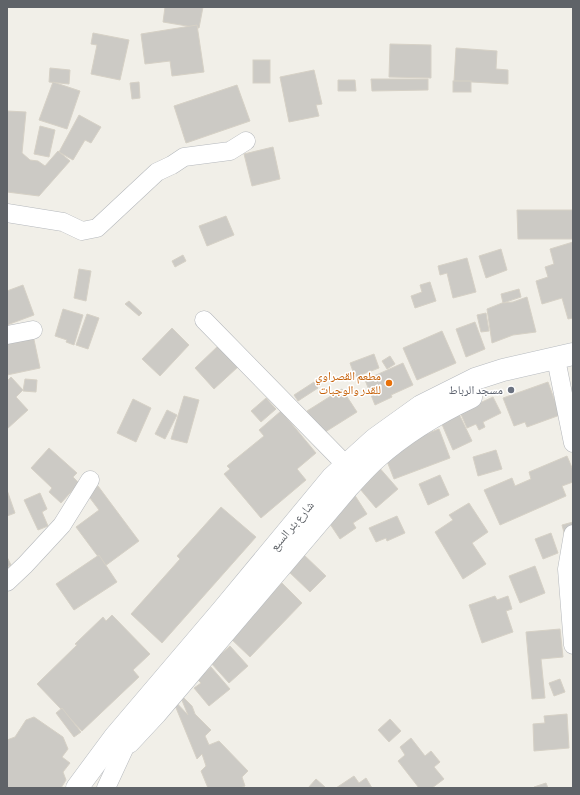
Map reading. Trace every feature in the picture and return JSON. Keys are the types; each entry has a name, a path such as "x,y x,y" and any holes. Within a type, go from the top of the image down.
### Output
{"street":[{"path":"7,213 63,222 82,231 97,228 157,172 184,157 230,151 246,141"},
{"path":"204,320 346,465"},
{"path":"7,335 33,330"},
{"name":"شارع بئر السبع","path":"77,788 114,738 332,478 375,439 421,406 474,379 503,370 573,354"},
{"path":"566,368 573,443"},
{"name":"شارع بئر السبع","path":"92,788 107,766 156,713 348,487 376,458 403,437 454,405 489,388 566,368"},
{"path":"7,582 62,525 90,480"},
{"path":"573,534 567,568 573,645"},
{"path":"106,788 125,747"}],"building":[{"path":"165,7 203,7 199,28 163,22"},
{"path":"197,25 204,72 172,76 170,61 145,64 141,34"},
{"path":"93,33 129,40 120,80 91,74 97,45 91,44"},
{"path":"390,44 431,45 431,78 389,77"},
{"path":"456,48 497,51 496,69 508,70 508,84 454,81"},
{"path":"253,60 270,60 270,83 253,83"},
{"path":"50,68 70,70 69,84 49,82"},
{"path":"314,70 322,104 316,105 319,116 289,122 280,77"},
{"path":"371,79 428,79 428,90 372,91"},
{"path":"338,80 355,80 356,91 338,91"},
{"path":"453,81 471,81 471,92 453,92"},
{"path":"53,82 80,91 67,129 39,120"},
{"path":"139,82 140,98 132,99 130,83"},
{"path":"237,85 250,121 186,143 174,106"},
{"path":"7,111 26,112 22,153 30,160 38,161 45,166 58,151 70,161 39,196 7,192"},
{"path":"79,115 101,127 91,143 85,140 73,160 59,152"},
{"path":"40,126 55,130 49,157 34,154"},
{"path":"273,147 280,179 252,186 244,154"},
{"path":"517,210 573,210 573,239 518,239"},
{"path":"226,216 234,235 207,246 199,226"},
{"path":"573,242 573,318 568,319 562,298 542,304 536,281 548,277 545,267 554,264 550,249"},
{"path":"501,249 507,270 486,278 479,256"},
{"path":"183,255 186,261 175,267 172,261"},
{"path":"467,258 476,292 453,298 447,273 440,275 438,266"},
{"path":"79,269 91,271 86,301 74,298"},
{"path":"430,282 436,301 415,308 411,296 422,292 420,285"},
{"path":"23,285 34,315 7,325 7,291"},
{"path":"519,289 521,297 503,303 501,294"},
{"path":"527,297 536,332 513,335 492,343 487,309 502,303 513,302"},
{"path":"129,301 142,313 139,316 125,304"},
{"path":"63,309 83,315 74,345 66,342 67,340 55,336"},
{"path":"486,313 489,331 481,332 477,315"},
{"path":"87,314 99,318 88,349 76,345"},
{"path":"475,322 485,349 466,357 456,329"},
{"path":"172,328 189,345 160,376 142,359"},
{"path":"442,331 456,363 417,380 403,348"},
{"path":"33,335 40,368 7,375 7,341"},
{"path":"219,345 239,366 214,389 195,368"},
{"path":"374,354 379,368 355,377 350,363"},
{"path":"390,356 395,364 387,369 382,361"},
{"name":"مطعم القصراوي للقدر والوجبات","path":"403,363 413,385 391,395 392,397 375,405 365,380"},
{"path":"11,377 23,390 16,397 28,410 7,429 7,381"},
{"path":"25,379 37,380 36,392 23,391"},
{"path":"314,382 318,388 298,401 294,395"},
{"path":"548,382 560,415 527,427 525,422 514,426 503,398"},
{"path":"342,389 357,412 322,434 307,411"},
{"path":"184,396 199,400 187,443 171,439"},
{"path":"493,397 501,413 483,422 485,427 479,430 476,424 467,428 460,412"},
{"path":"266,398 276,409 261,422 251,411"},
{"path":"133,399 151,408 136,442 117,433"},
{"path":"167,410 177,415 165,439 155,434"},
{"path":"281,411 316,453 297,469 306,480 261,518 224,474 230,469 227,466 264,436 259,430"},
{"path":"459,414 472,441 453,450 441,422"},
{"path":"439,429 450,458 394,479 383,451"},
{"path":"49,448 77,473 73,477 79,483 61,503 49,492 52,488 31,468"},
{"path":"496,450 502,469 478,476 473,457"},
{"path":"567,456 573,470 573,482 562,486 566,496 500,525 484,490 512,478 515,486 531,479 529,472"},
{"path":"377,465 398,489 376,508 355,483"},
{"path":"440,475 449,495 428,505 419,484"},
{"path":"98,486 139,541 105,566 76,527 99,510 87,494"},
{"path":"7,490 15,513 7,516"},
{"path":"40,493 47,509 42,512 48,526 38,530 24,500"},
{"path":"354,494 367,514 353,523 356,528 340,539 324,515"},
{"path":"469,503 488,532 472,543 486,564 463,579 435,532 453,520 449,515"},
{"path":"221,507 256,537 162,643 131,614 180,559 177,556"},
{"path":"397,516 405,533 387,541 386,538 376,542 369,528"},
{"path":"573,522 573,558 571,559 562,525"},
{"path":"551,533 558,553 543,559 535,539"},
{"path":"303,554 326,576 310,592 287,570"},
{"path":"99,555 117,582 74,610 56,584"},
{"path":"7,557 11,565 7,567"},
{"path":"535,566 545,593 520,603 509,576"},
{"path":"282,583 302,603 250,657 229,637"},
{"path":"495,596 497,600 508,596 512,609 506,611 513,632 482,643 469,605"},
{"path":"112,615 150,654 133,670 139,677 82,731 37,684 103,617 106,621"},
{"path":"560,629 563,657 541,659 545,698 532,699 526,632"},
{"path":"230,646 248,666 229,683 211,663"},
{"path":"211,667 230,689 209,706 194,688 201,683 197,679"},
{"path":"560,679 565,692 554,696 549,683"},
{"path":"179,693 192,706 195,714 211,730 205,736 209,745 219,741 248,771 242,777 245,786 240,788 208,788 201,771 206,766 202,754 197,759 172,698 188,715"},
{"path":"62,708 81,732 74,737 56,713"},
{"path":"567,714 569,748 534,751 533,724 545,723 544,716"},
{"path":"34,717 63,737 68,749 62,757 70,763 63,772 66,780 61,788 7,788 7,740 15,737 26,720"},
{"path":"390,719 401,731 389,742 378,730"},
{"path":"411,738 425,756 431,751 440,762 434,767 444,779 432,788 419,788 398,761 405,755 400,747"},
{"path":"354,776 359,783 366,778 372,788 336,788"},
{"path":"316,779 325,787 308,788"},
{"path":"546,783 548,788 534,787"}],"place":[{"name":"مطعم القصراوي للقدر والوجبات","path":"389,383"},
{"name":"مسجد الرباط","path":"511,390"}]}
